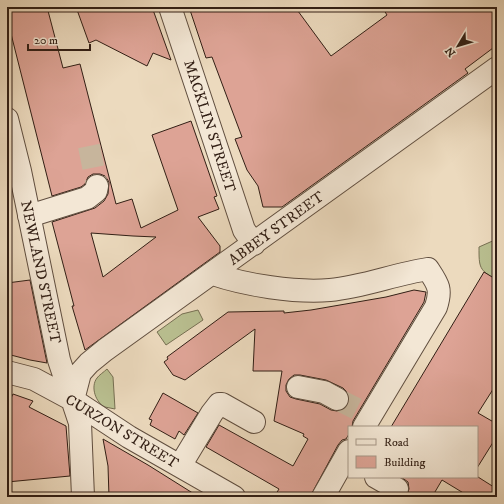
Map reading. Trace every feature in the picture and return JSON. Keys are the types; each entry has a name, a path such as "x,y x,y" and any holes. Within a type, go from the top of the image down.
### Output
{"street":[{"name":"MACKLIN STREET","path":"170,7 190,92 244,230 254,244"},
{"name":"ABBEY STREET","path":"73,400 80,373 89,363 497,68"},
{"name":"NEWLAND STREET","path":"7,119 59,360 80,423 83,497"},
{"path":"29,216 87,198 96,191 97,186"},
{"path":"212,274 230,280 305,291 330,290 428,269 438,284 439,296 436,308 366,418"},
{"name":"CURZON STREET","path":"7,372 34,379 73,400 129,437 234,497"},
{"path":"298,387 324,392 337,399"},
{"path":"180,466 212,414 220,404 254,422"},
{"path":"323,497 347,458"},
{"path":"378,478 397,489"}],"green space":[{"path":"497,239 497,280 481,268 479,260 479,247"},
{"path":"198,310 203,320 166,345 157,332 182,314"},
{"path":"107,369 113,377 115,409 102,405 99,402 94,390 97,378"}],"building":[{"path":"18,7 47,7 63,68 80,64 116,204 132,199 141,228 178,210 152,135 191,121 217,196 214,197 219,209 198,217 220,246 220,252 85,350 72,306 74,306 52,222 95,208 104,201 108,194 109,182 105,176 93,174 88,177 85,184 81,187 52,196 7,18 7,10","holes":["91,233 156,237 103,277"]},
{"path":"76,7 152,7 171,60 153,53 147,66 96,40 89,43"},
{"path":"189,7 295,7 331,56 387,15 382,7 489,7 497,18 497,45 465,69 468,73 282,207 263,207 258,186 247,170 235,139 242,137 212,57 206,58"},
{"path":"484,272 497,280 497,383 478,413 497,424 497,436 478,466 478,426 392,426"},
{"path":"30,280 47,363 7,354 7,283"},
{"path":"414,290 426,292 424,302 353,421 352,426 348,426 348,436 338,445 310,497 274,497 279,489 206,447 219,425 293,466 308,439 303,436 304,434 274,421 282,371 253,371 255,329 185,380 173,375 164,362 168,359 167,357 228,312 284,311 284,313 311,310 386,297","holes":["294,375 326,380 343,388 347,392 349,398 348,405 343,410 331,410 320,404 296,399 290,397 286,391 286,385 289,379"]},
{"path":"163,393 198,413 184,435 179,431 175,439 150,425 152,420 149,419"},
{"path":"13,394 33,401 29,407 66,426 70,476 7,482 7,406"},
{"path":"103,439 199,497 109,497 108,466"},
{"path":"478,477 497,489 497,497 470,497 442,480 432,497 406,497 409,489 408,482 402,478"}],"tunnel":[{"path":"89,146 97,186"},
{"path":"337,399 363,412"}]}
